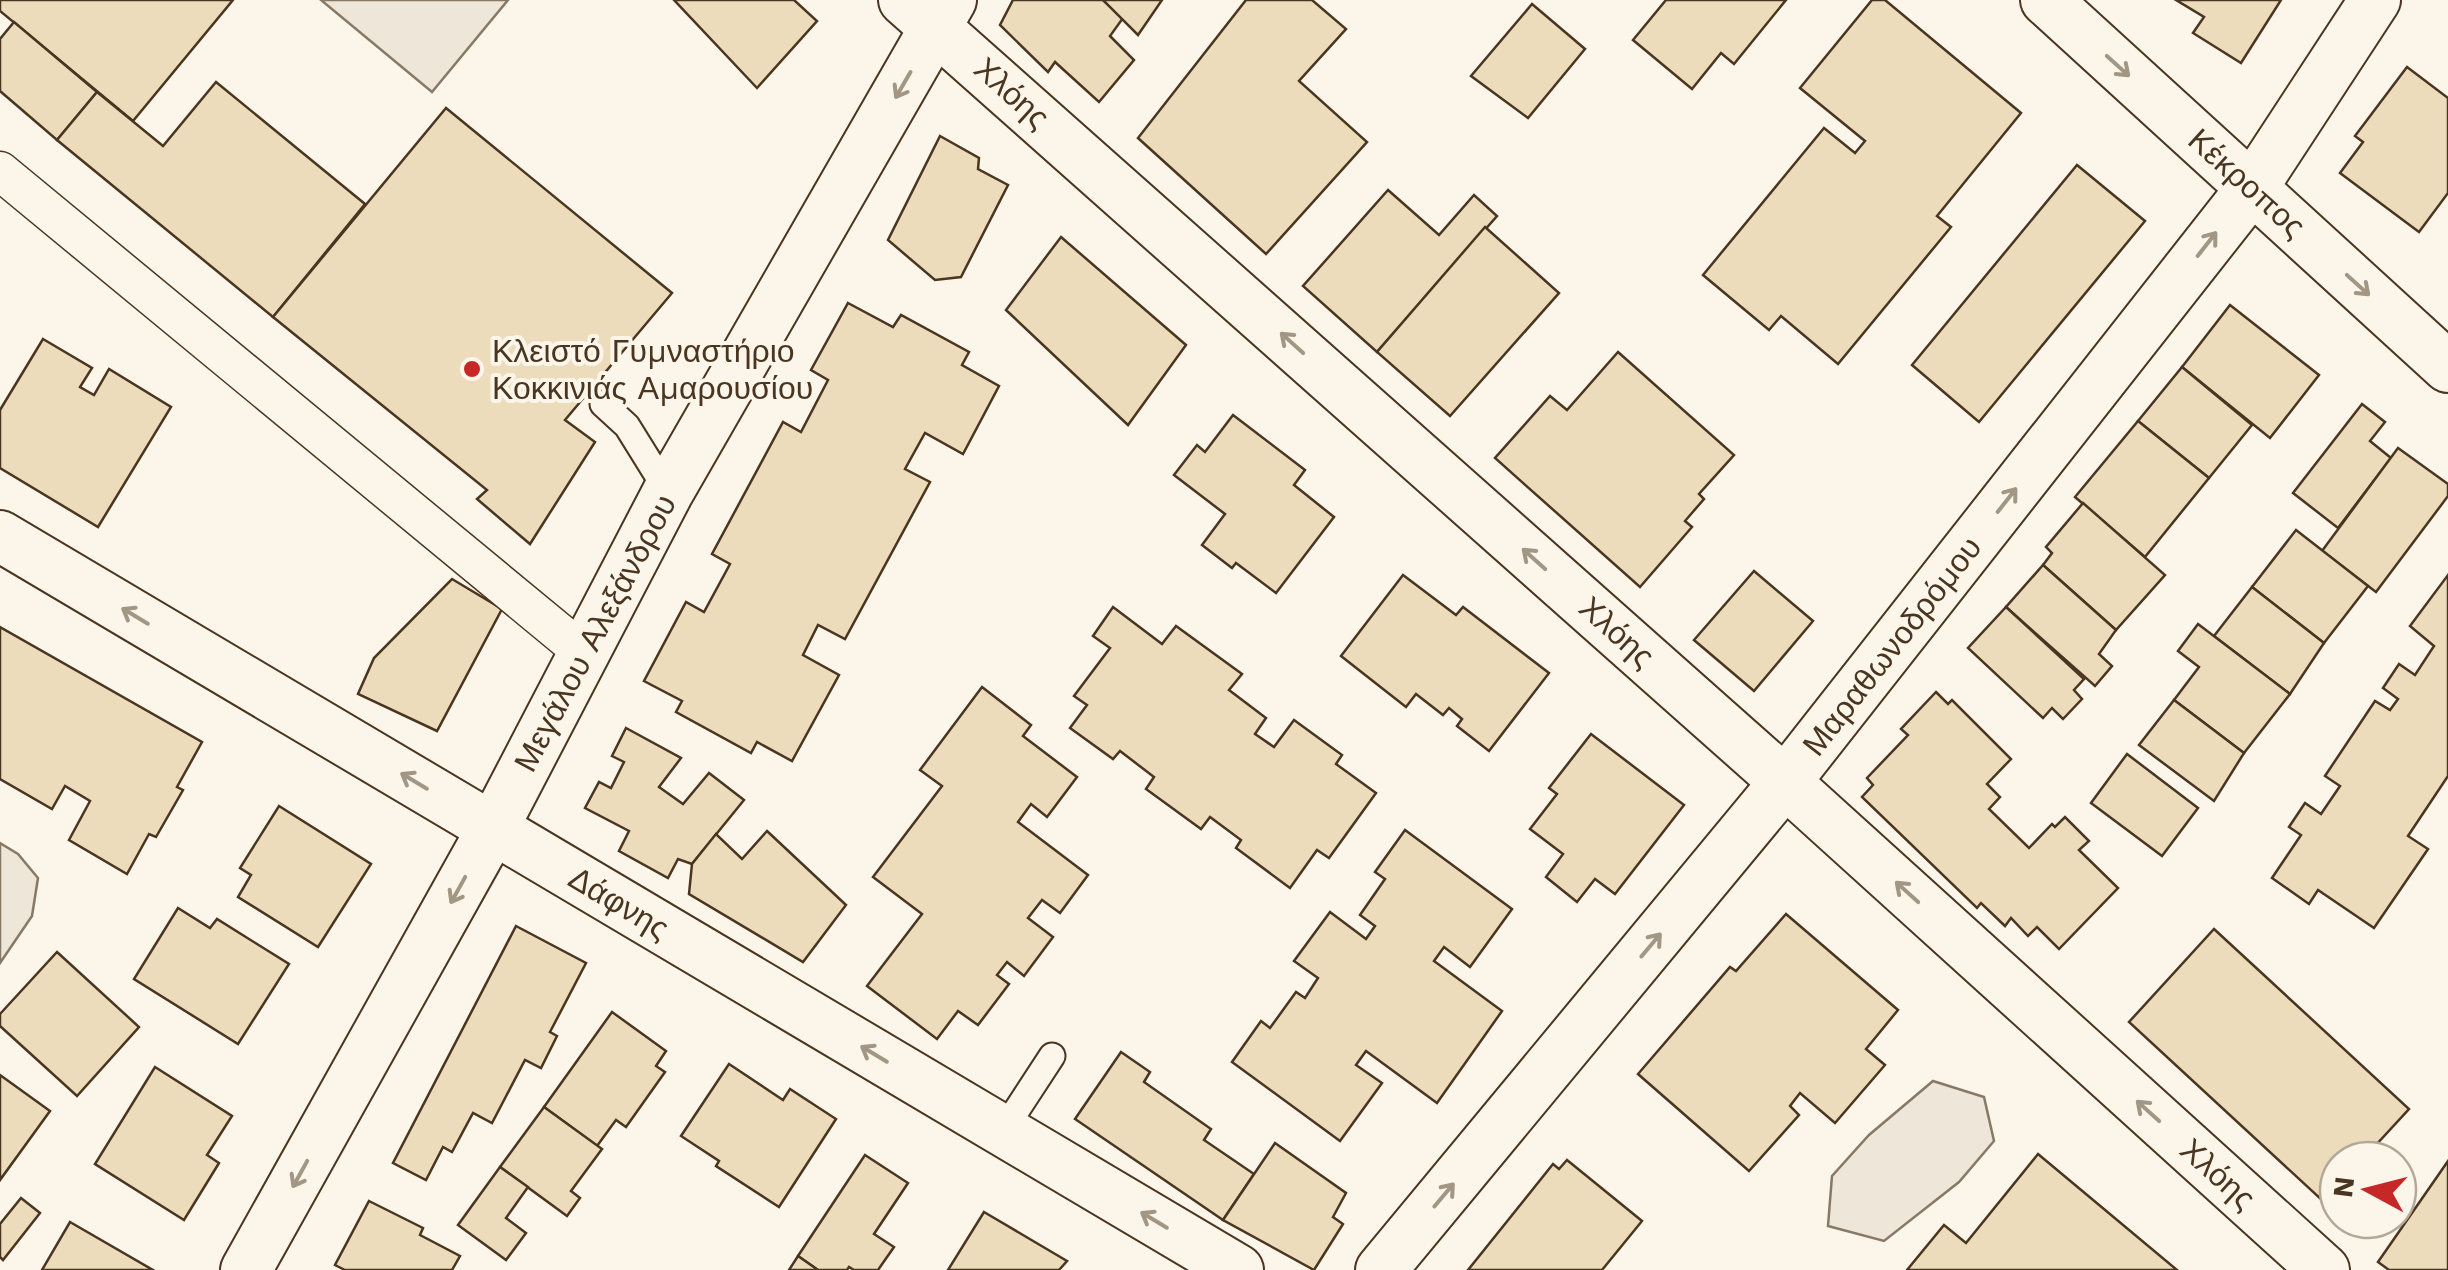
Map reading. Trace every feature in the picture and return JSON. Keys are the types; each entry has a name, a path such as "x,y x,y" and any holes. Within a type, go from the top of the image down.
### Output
{"street":[{"name":"Κέκροπος","path":"2046,0 2448,367"},
{"name":"Μαραθωνοδρόμου","path":"1382,1270 1785,782 2252,188 2375,0"},
{"name":"Μεγάλου Αλεξάνδρου","path":"246,1270 493,828 668,492 931,9"},
{"name":"Χλόης","path":"931,9 2324,1270"},
{"path":"0,171 584,653"},
{"name":"Δάφνης","path":"0,536 1238,1270"}],"lane":[{"path":"603,404 627,426 668,492"},
{"path":"1004,1131 1052,1056"}],"shaded area":[{"path":"321,0 508,0 432,92"},
{"path":"0,843 18,854 38,878 32,916 0,963"},
{"path":"1933,1081 1984,1097 1994,1141 1959,1182 1884,1241 1828,1226 1832,1176 1869,1135"}],"building":[{"path":"0,0 233,0 133,121 0,11"},
{"path":"674,0 794,0 817,21 757,88"},
{"path":"1013,0 1103,0 1123,18 1110,36 1134,60 1099,102 1055,62 1048,72 1000,25"},
{"path":"1103,0 1162,0 1138,35"},
{"path":"1246,0 1312,0 1346,29 1299,81 1367,142 1266,254 1138,138"},
{"path":"1666,0 1786,0 1734,64 1721,53 1692,89 1633,40"},
{"path":"1872,0 1885,0 2021,113 1937,216 1951,227 1838,364 1781,316 1769,330 1703,275 1824,128 1855,153 1865,141 1800,88"},
{"path":"2176,0 2281,0 2241,63 2193,33 2204,17"},
{"path":"1532,4 1585,49 1528,118 1471,76"},
{"path":"14,22 97,92 57,140 0,91 0,39"},
{"path":"2407,67 2448,98 2448,193 2419,232 2340,173 2363,142 2355,136"},
{"path":"216,82 365,204 273,317 57,140 97,92 163,146"},
{"name":"Κλειστό Γυμναστήριο Κοκκινιάς Αμαρουσίου","path":"446,108 672,293 565,420 595,442 530,544 477,499 487,490 273,317"},
{"path":"940,136 979,158 978,169 1008,185 961,277 935,280 888,240"},
{"path":"2077,165 2145,221 1979,422 1912,365"},
{"path":"1388,190 1439,235 1474,195 1497,216 1377,352 1303,286"},
{"path":"1485,227 1559,293 1450,416 1377,352"},
{"path":"1061,237 1186,345 1128,425 1006,310"},
{"path":"848,303 893,327 901,315 969,352 962,365 999,386 963,454 925,433 905,469 930,482 845,639 818,625 803,655 839,675 792,761 757,742 751,753 676,712 682,701 644,681 686,602 704,612 730,564 712,554 783,422 801,432 828,380 811,370"},
{"path":"2230,305 2319,375 2270,438 2182,367"},
{"path":"43,339 92,368 80,387 94,395 109,369 171,407 98,527 0,468 0,410"},
{"path":"1618,352 1734,455 1699,494 1704,499 1685,521 1692,527 1640,587 1495,458 1550,396 1567,410"},
{"path":"2182,367 2252,425 2209,478 2138,421"},
{"path":"2362,404 2385,422 2370,441 2391,458 2338,528 2293,493"},
{"path":"1233,415 1305,470 1294,485 1334,517 1276,593 1236,563 1232,568 1202,545 1225,514 1174,475 1197,445 1205,452"},
{"path":"2138,421 2209,478 2145,557 2075,497"},
{"path":"2398,448 2448,484 2448,496 2376,592 2322,551"},
{"path":"2083,503 2165,575 2116,630 2043,565 2052,553 2046,547"},
{"path":"2296,530 2368,586 2324,643 2252,587"},
{"path":"2043,565 2116,630 2099,654 2112,666 2095,686 2006,607"},
{"path":"1754,571 1813,621 1754,691 1694,640"},
{"path":"1403,575 1456,615 1463,607 1549,673 1489,751 1457,726 1462,719 1449,708 1443,715 1416,694 1406,707 1341,656"},
{"path":"2448,575 2448,776 2408,836 2428,849 2374,928 2318,890 2309,904 2272,878 2301,835 2289,827 2305,803 2321,814 2340,786 2325,776 2375,701 2390,710 2398,699 2383,688 2399,664 2415,675 2434,646 2410,626"},
{"path":"452,579 502,609 437,731 358,694 374,658"},
{"path":"2252,587 2324,643 2290,694 2214,636"},
{"path":"1113,607 1162,644 1176,626 1242,674 1229,690 1266,718 1255,734 1274,747 1294,720 1342,755 1336,764 1376,793 1329,858 1317,850 1290,888 1236,848 1241,840 1210,817 1201,829 1146,789 1154,777 1120,751 1113,759 1070,728 1087,705 1074,696 1110,648 1093,636"},
{"path":"2006,607 2084,679 2074,690 2082,699 2063,719 2052,708 2043,718 1968,648"},
{"path":"2198,624 2290,694 2244,753 2174,700 2199,667 2178,651"},
{"path":"0,627 202,742 177,787 183,790 156,837 149,834 127,874 69,840 90,801 65,786 52,809 0,779"},
{"path":"982,687 1031,725 1023,736 1077,777 1047,817 1031,804 1018,822 1088,875 1060,913 1042,900 1028,918 1053,937 1024,976 1007,962 997,975 1009,984 978,1025 958,1011 937,1039 867,986 922,914 873,877 942,786 920,770"},
{"path":"1936,692 1948,704 1952,700 2011,759 1987,784 2000,797 1989,809 2029,848 2052,824 2055,827 2065,817 2089,841 2079,850 2118,888 2059,949 2037,927 2028,936 2011,918 2005,926 1981,903 1977,908 1862,797 1873,785 1867,778 1908,735 1901,729"},
{"path":"2174,700 2244,753 2214,801 2139,745"},
{"path":"626,728 681,758 659,787 683,804 709,773 744,800 692,864 678,859 668,878 619,851 629,831 585,808 599,782 611,788 624,762 612,756"},
{"path":"1591,734 1684,805 1615,894 1595,879 1577,902 1546,877 1563,854 1530,829 1557,794 1549,788"},
{"path":"2127,754 2198,808 2162,856 2091,803"},
{"path":"279,806 371,864 318,947 238,897 251,875 240,868"},
{"path":"1405,830 1512,909 1470,967 1444,947 1434,961 1502,1011 1437,1103 1366,1051 1356,1065 1382,1083 1340,1141 1232,1062 1261,1021 1270,1028 1296,992 1305,998 1318,978 1294,961 1330,912 1366,939 1375,926 1360,915 1385,879 1375,872"},
{"path":"767,831 846,905 803,962 689,894 692,864 716,834 742,859"},
{"path":"178,908 210,928 217,919 289,964 238,1044 134,979"},
{"path":"1786,914 1898,1010 1866,1049 1885,1065 1835,1123 1800,1093 1790,1106 1799,1115 1749,1171 1638,1074 1730,967 1736,971"},
{"path":"516,926 586,963 550,1032 557,1036 541,1068 525,1060 492,1123 473,1113 452,1152 443,1147 426,1180 393,1163"},
{"path":"2214,929 2409,1109 2380,1140 2318,1140 2318,1196 2129,1022"},
{"path":"57,952 139,1027 77,1096 0,1026 0,1014"},
{"path":"612,1012 666,1051 656,1066 665,1072 626,1127 616,1120 597,1146 544,1107"},
{"path":"1121,1052 1150,1072 1144,1082 1211,1129 1204,1140 1254,1174 1223,1220 1075,1119"},
{"path":"729,1064 783,1100 790,1089 836,1119 779,1207 716,1166 719,1161 681,1136"},
{"path":"155,1067 232,1116 207,1155 219,1163 184,1220 95,1164"},
{"path":"0,1075 50,1111 0,1180"},
{"path":"544,1107 602,1149 571,1191 580,1198 567,1216 500,1167"},
{"path":"1275,1143 1346,1193 1333,1217 1343,1224 1314,1270 1223,1220"},
{"path":"2038,1154 2177,1270 1907,1270 1944,1225 1966,1243"},
{"path":"865,1155 908,1183 874,1234 894,1247 878,1270 818,1270 798,1256"},
{"path":"1567,1160 1642,1221 1602,1270 1468,1270 1553,1164 1559,1169"},
{"path":"2448,1161 2448,1270 2389,1270 2378,1262 2393,1240 2418,1240 2418,1204"},
{"path":"500,1167 528,1187 506,1218 526,1233 506,1260 458,1225"},
{"path":"21,1198 40,1213 3,1260 0,1224"},
{"path":"369,1201 423,1228 420,1235 460,1256 452,1270 345,1270 335,1265"},
{"path":"984,1212 1067,1261 1059,1270 948,1270"},
{"path":"70,1222 153,1270 42,1270"},
{"path":"798,1256 818,1270 789,1270"}],"place":[{"name":"Κλειστό Γυμναστήριο Κοκκινιάς Αμαρουσίου","path":"472,369"}]}
